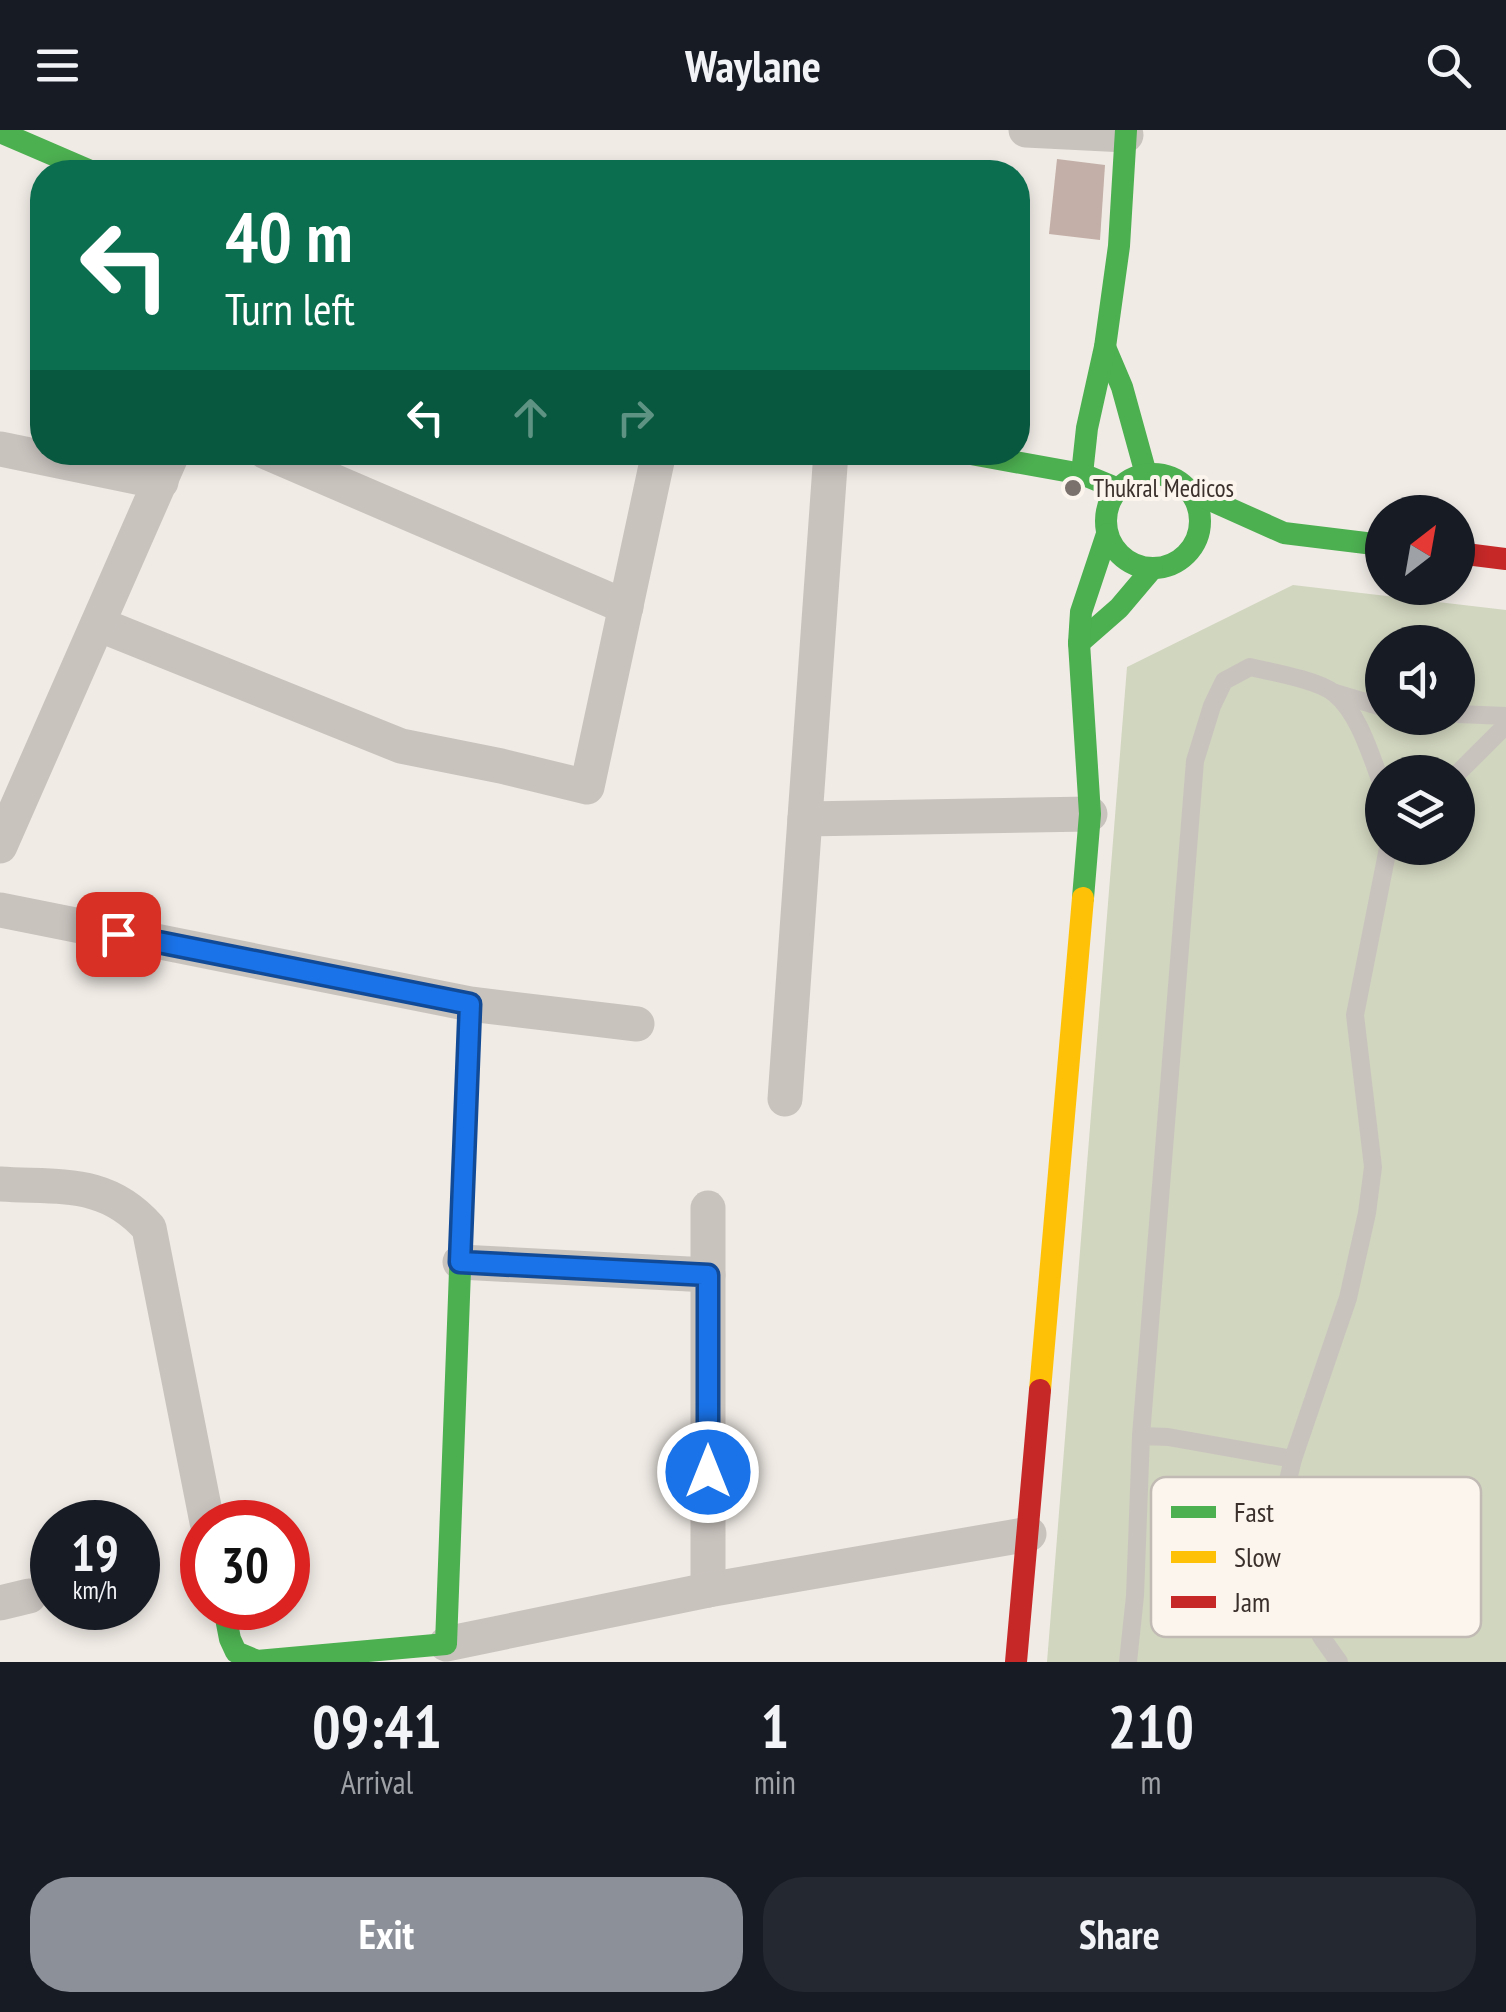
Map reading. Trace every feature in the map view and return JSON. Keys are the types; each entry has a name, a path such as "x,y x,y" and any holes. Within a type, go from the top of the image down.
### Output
{"street":[{"path":"1026,130 1126,133 1119,246 1106,347 1087,428 1082,474"},
{"path":"0,132 65,160"},
{"path":"1106,347 1122,387 1146,474"},
{"path":"0,449 30,452"},
{"path":"296,465 626,607"},
{"path":"98,624 400,746 587,787 656,465"},
{"path":"785,1099 830,465"},
{"path":"1030,465 1082,474 1118,489"},
{"path":"0,846 167,467"},
{"path":"1016,1662 1090,814 1078,643 1081,612 1107,534 1110,502 1118,489 1131,480 1146,474 1162,475 1284,533 1365,542"},
{"path":"1181,560 1198,536 1198,505 1190,491"},
{"path":"1250,542 1284,533"},
{"path":"1107,534 1124,559 1152,569 1216,551"},
{"path":"1475,555 1506,559"},
{"path":"1078,643 1119,608 1152,569"},
{"path":"805,818 1090,814"},
{"path":"0,910 470,1004 637,1024"},
{"path":"446,1644 470,1004"},
{"path":"0,1184 78,1188 108,1195 134,1211 149,1228 204,1500"},
{"path":"708,1208 708,1590"},
{"path":"460,1262 708,1275"},
{"path":"228,1630 236,1652 256,1660 446,1644 503,1647 708,1590 1028,1534"}],"lane":[{"path":"1128,1662 1135,1596 1141,1436 1195,762 1224,681 1250,667 1365,702"},
{"path":"1333,692 1358,723 1370,755"},
{"path":"1475,715 1506,716"},
{"path":"1475,755 1506,724"},
{"path":"1289,1477 1348,1298 1367,1213 1373,1166 1355,1015 1385,865"},
{"path":"1141,1436 1168,1437 1294,1459"},
{"path":"1321,1637 1339,1662"}],"green space":[{"path":"1293,585 1365,593 1365,605 1463,605 1506,610 1506,1662 1047,1662 1127,667"}],"building":[{"path":"1057,159 1105,165 1100,240 1049,234"}],"traffic: fast":[{"path":"1082,474 1119,246 1126,130"},
{"path":"0,132 65,160"},
{"path":"1105,347 1122,387 1146,474"},
{"path":"1030,465 1082,474 1111,486"},
{"path":"1153,474 1171,478 1186,488 1196,503 1200,521 1196,539 1186,554 1171,564 1153,568 1135,564 1120,554 1110,539 1106,521 1110,503 1120,488 1135,478 1153,474"},
{"path":"1190,491 1284,533 1365,543"},
{"path":"1083,898 1090,814 1079,643 1081,612 1107,534"},
{"path":"1079,643 1119,608 1152,569"},
{"path":"228,1630 236,1652 257,1661 446,1644 470,1004"}],"traffic: slow":[{"path":"1040,1390 1083,898"}],"traffic: jam":[{"path":"1475,555 1506,559"},
{"path":"1016,1662 1040,1390"}],"place":[{"name":"Thukral Medicos","path":"1073,488"}],"route":[{"path":"118,934 470,1004 460,1262 708,1275 708,1472"}]}
